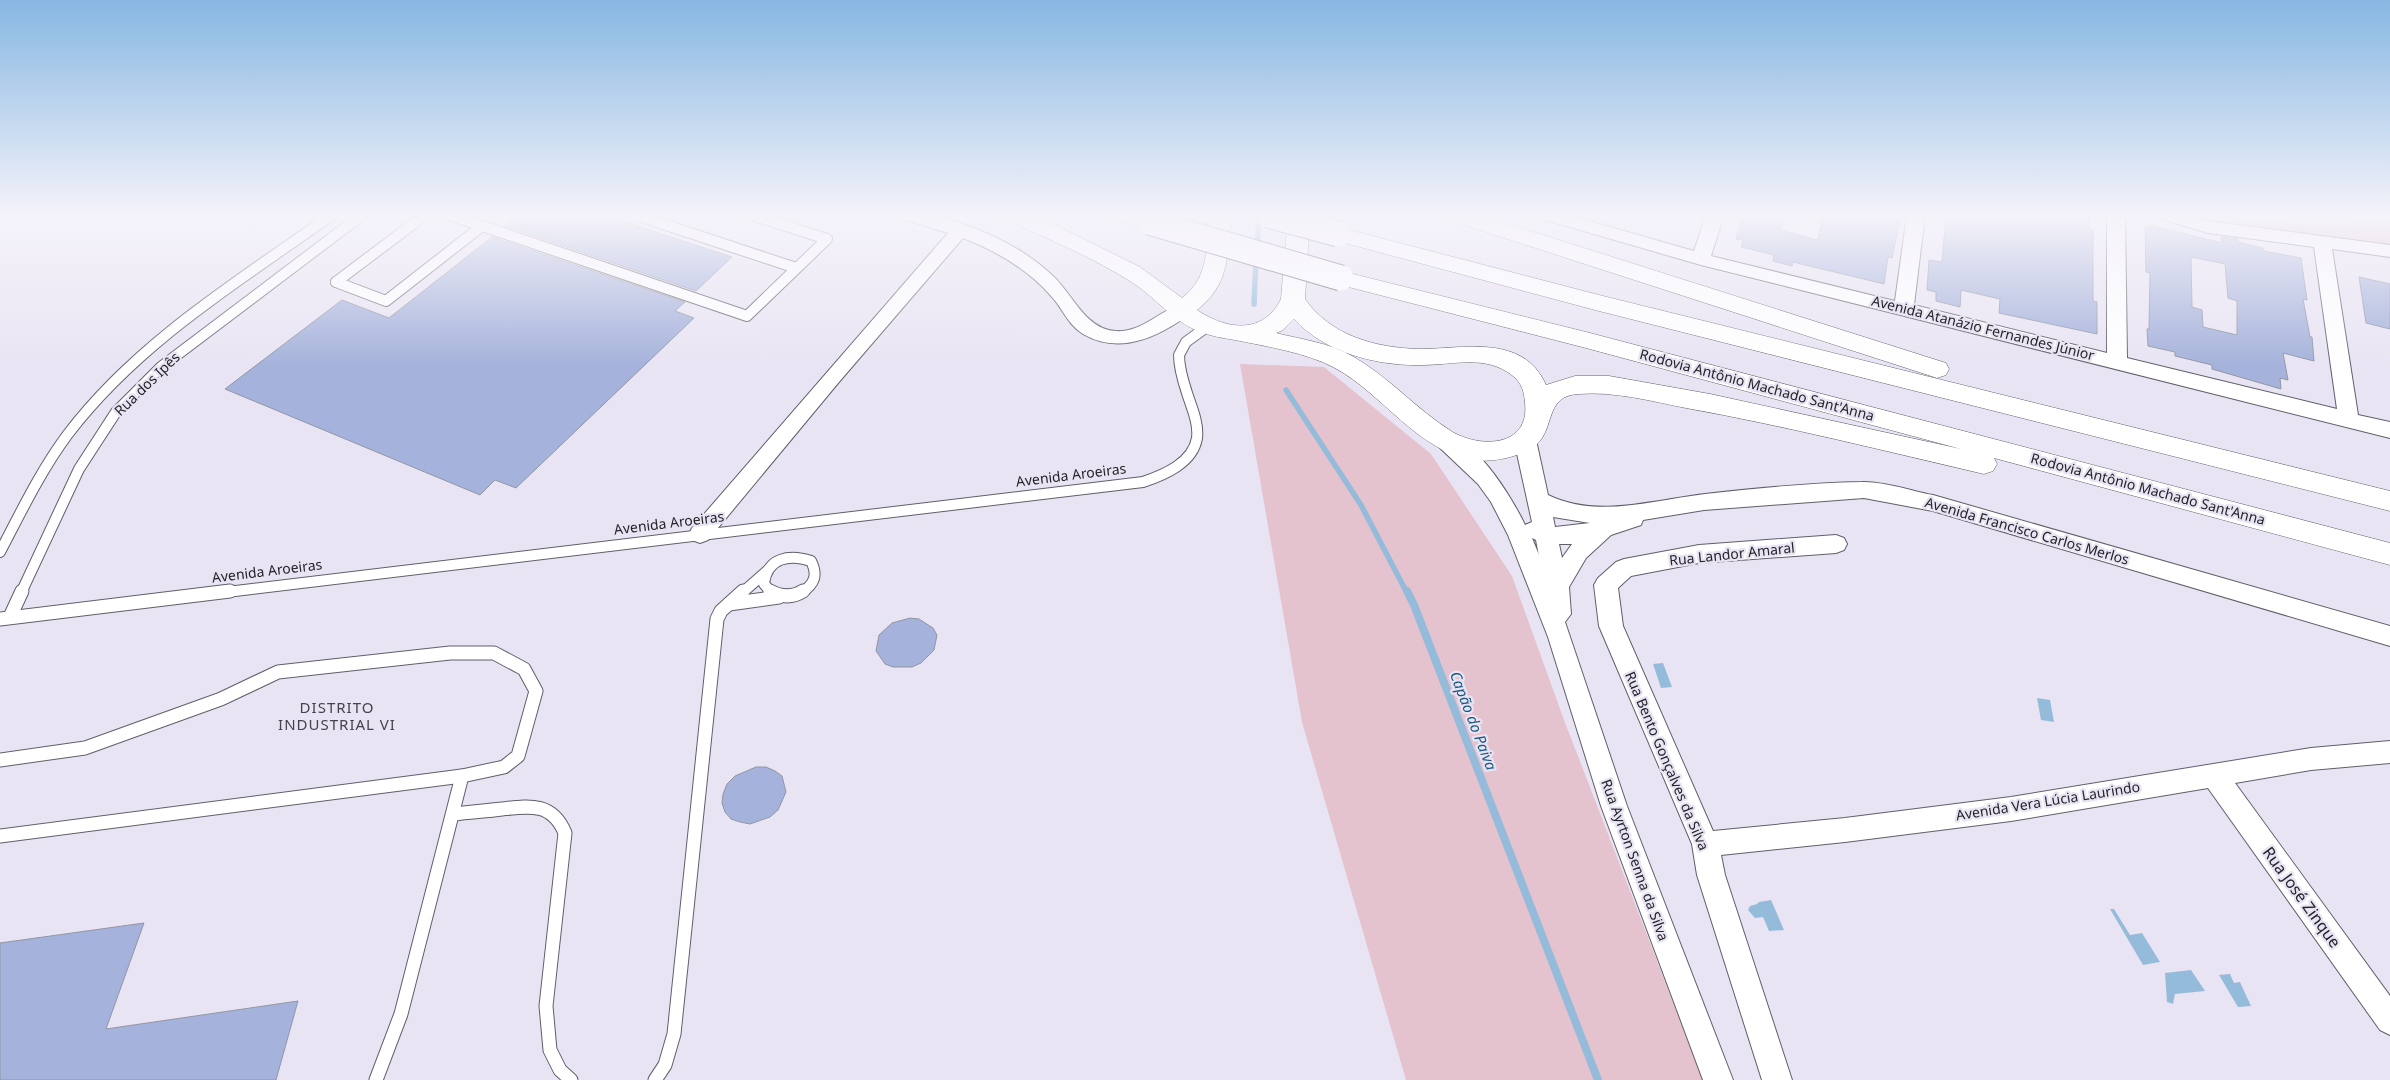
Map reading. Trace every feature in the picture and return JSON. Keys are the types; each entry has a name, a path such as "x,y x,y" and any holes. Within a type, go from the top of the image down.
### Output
{"highway":[{"path":"1120,265 1149,283 1181,311 1208,326 1312,351 1342,361 1376,384 1446,442 1470,450 1488,451 1508,448 1525,440 1535,430 1540,414 1535,385 1525,372 1510,363 1479,354 1419,357 1376,352 1357,347 1323,331 1299,310 1293,300"},
{"path":"1181,311 1196,299 1209,284 1214,265"},
{"path":"1250,336 1275,324 1286,313 1293,300 1295,265"},
{"name":"Rodovia Antônio Machado Sant'Anna","path":"1298,265 1605,345 2390,554"},
{"path":"1457,265 1599,303 2390,500"},
{"path":"1617,265 1898,358 2390,500"},
{"path":"1539,408 1556,391 1575,385 1608,385 1701,402 2136,498 2390,558"}],"street":[{"path":"700,534 826,384 929,265"},
{"path":"1028,265 1047,280 1066,302 1074,316 1090,331 1105,337 1126,338 1146,332 1181,311"},
{"name":"Avenida Atanázio Fernandes Júnior","path":"1728,265 2390,430"},
{"path":"1904,308 1909,265"},
{"path":"2116,265 2117,361"},
{"path":"2326,265 2349,421"},
{"name":"Rua Ayrton Senna da Silva","path":"1525,440 1557,586 1560,637"},
{"name":"Rua Ayrton Senna da Silva","path":"1446,442 1486,478 1508,512 1540,582 1548,611 1560,637 1614,806 1718,1080"},
{"name":"Avenida Francisco Carlos Merlos","path":"1656,511 1714,502 1864,490 1933,503 2390,636"},
{"path":"1537,499 1561,511 1590,515 1656,511"},
{"path":"1508,512 1547,536 1602,530 1656,511"},
{"path":"1557,586 1578,552 1602,530"},
{"name":"Rua Landor Amaral","path":"1606,585 1624,568 1690,556 1836,544"},
{"name":"Rua Bento Gonçalves da Silva","path":"1606,585 1610,626 1705,844 1711,875 1777,1080"},
{"name":"Avenida Vera Lúcia Laurindo","path":"1705,844 1845,830 2011,809 2311,759 2390,752"},
{"name":"Rua José Zinque","path":"2214,775 2390,1020"}],"lane":[{"name":"Rua dos Ipês","path":"0,552 35,486 67,436 108,388 153,347 262,265"},
{"name":"Rua dos Ipês","path":"5,618 79,469 116,412 160,367 295,265"},
{"path":"358,265 336,282 386,301 432,265"},
{"path":"598,265 748,316 799,265"},
{"path":"788,265 796,268"},
{"name":"Avenida Aroeiras","path":"5,618 1143,482 1170,471 1187,456 1197,437 1179,355 1185,344 1208,326"},
{"path":"655,1080 665,1065 674,1034 718,619 721,611 728,604 780,560 796,556 811,561 815,566 816,579 812,585 798,595 728,604"},
{"path":"767,570 764,577 767,590 780,597"},
{"path":"0,760 85,748 221,699 278,672 450,653 494,653 524,669 536,692 518,756 504,767 462,776 0,836"},
{"path":"376,1080 401,1014 454,814 462,776"},
{"path":"454,814 529,806 540,807 553,814 561,822 564,833 546,1006 550,1050 560,1070 571,1080"}],"shaded area":[{"path":"1240,364 1324,367 1431,454 1512,576 1564,720 1703,1080 1406,1080 1302,722"}],"water":[{"path":"1663,663 1672,687 1661,688 1653,664"},
{"path":"2037,698 2050,700 2054,722 2041,720"},
{"path":"1771,900 1784,930 1769,931 1763,917 1755,918 1748,910 1750,906 1759,902"},
{"path":"2110,909 2114,909 2130,935 2142,933 2160,962 2143,965"},
{"path":"2191,970 2205,991 2175,994 2173,1004 2167,1002 2165,973"},
{"path":"2230,974 2234,983 2240,982 2251,1006 2238,1007 2219,975"}],"building":[{"path":"456,265 576,265 685,302 675,311 694,318 516,488 495,480 480,495 225,389 342,300 389,318"},
{"path":"621,265 723,265 696,291"},
{"path":"1807,265 1887,265 1884,284"},
{"path":"1929,265 2093,265 2093,301 2097,302 2097,334 1999,313 2000,299 1961,290 1960,307 1936,301 1936,292 1927,290"},
{"path":"2146,265 2191,265 2192,307 2202,310 2203,327 2237,335 2237,301 2228,298 2225,265 2302,265 2307,300 2303,299 2310,337 2312,337 2314,361 2283,353 2288,380 2280,378 2281,389 2212,369 2212,365 2175,356 2175,352 2148,346 2150,273 2146,272"},
{"path":"2359,277 2390,284 2390,329 2366,323"},
{"path":"910,618 919,619 933,628 937,635 934,650 921,663 912,667 893,667 885,664 876,651 879,635 892,623"},
{"path":"756,767 766,767 782,776 786,792 778,810 770,817 750,824 731,819 725,812 722,803 727,784 735,776"},
{"path":"144,923 106,1029 298,1001 276,1080 0,1080 0,943"}],"waterway":[{"path":"1254,304 1256,265"},
{"name":"Capão do Paiva","path":"1286,390 1361,505 1407,593"},
{"name":"Capão do Paiva","path":"1407,591 1598,1080"}],"district":[{"name":"DISTRITO INDUSTRIAL VI","path":"337,716"}]}
